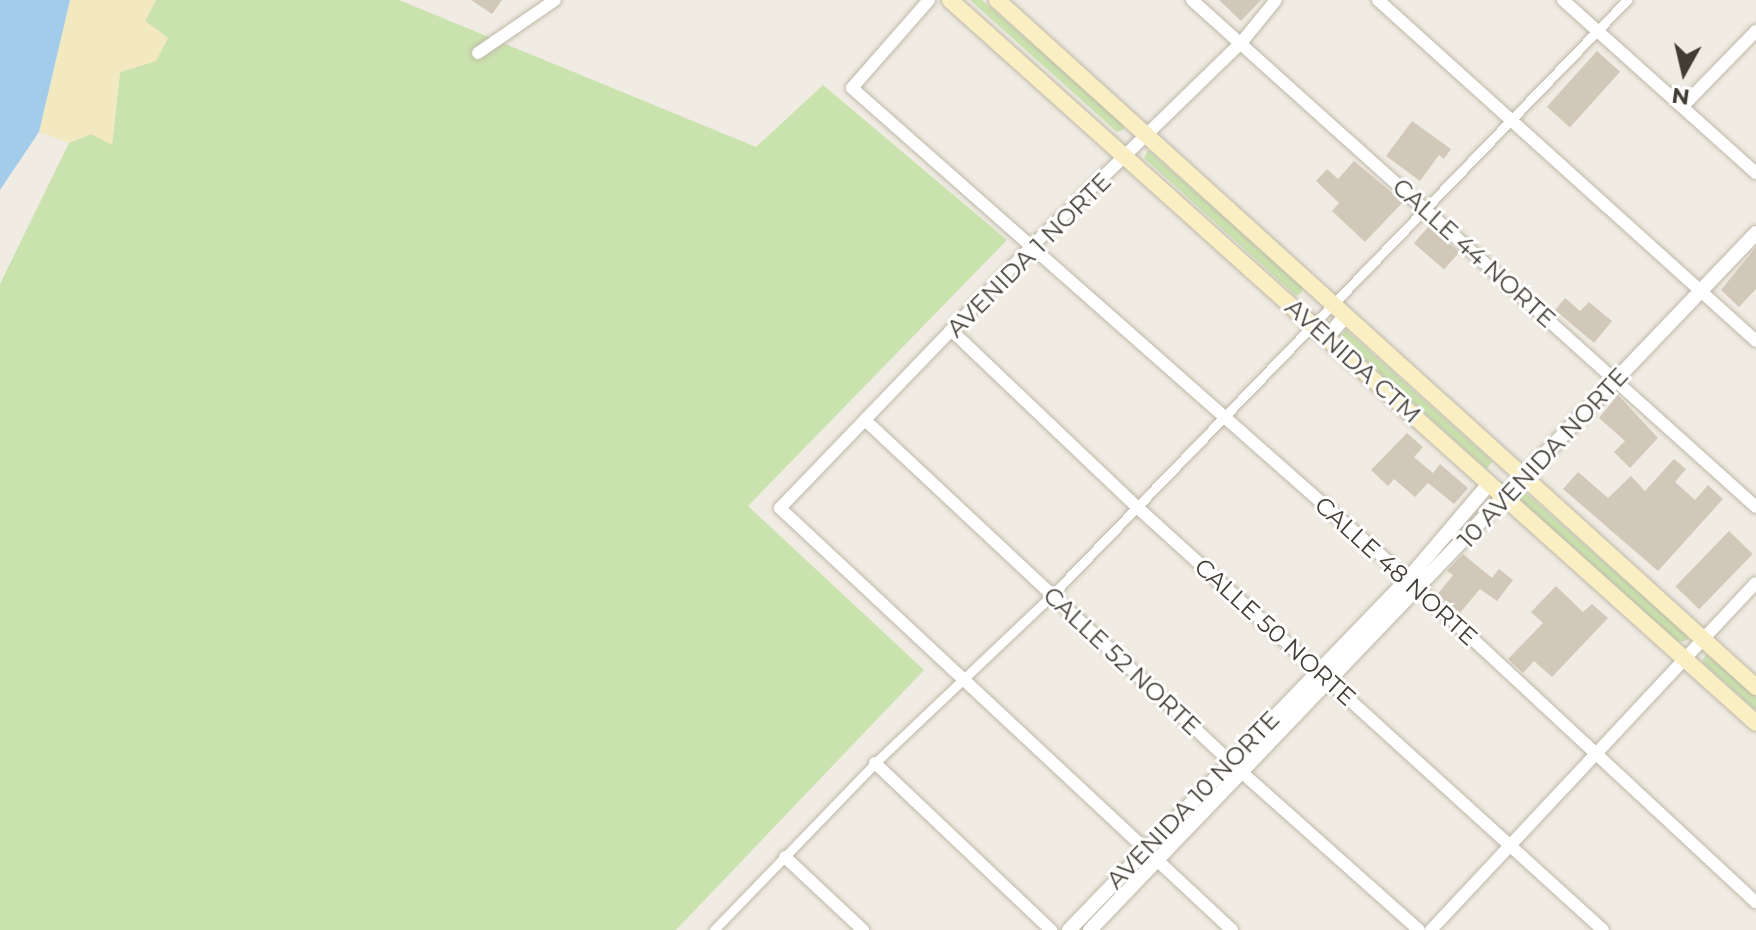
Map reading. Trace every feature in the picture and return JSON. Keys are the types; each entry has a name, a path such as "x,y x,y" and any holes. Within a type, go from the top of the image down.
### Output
{"main road":[{"name":"AVENIDA CTM","path":"950,0 1329,335 1488,485 1756,723"},
{"path":"997,0 1333,302 1344,318 1756,687"}],"street":[{"path":"478,53 555,0"},
{"name":"CALLE 48 NORTE","path":"929,0 852,88 1408,579 1756,902"},
{"name":"CALLE 44 NORTE","path":"1192,0 1756,507"},
{"name":"AVENIDA 1 NORTE","path":"964,684 780,508 1033,245 1150,137 1241,43 1276,0"},
{"path":"1378,0 1756,341"},
{"path":"1563,0 1756,173"},
{"path":"714,930 875,763 964,684 1051,596 1311,322 1627,0"},
{"path":"1683,106 1756,31"},
{"name":"10 AVENIDA NORTE","path":"1330,683 1419,591 1520,476 1756,233"},
{"path":"1329,335 1344,318"},
{"name":"CALLE 50 NORTE","path":"951,330 1137,507 1603,930"},
{"name":"CALLE 52 NORTE","path":"865,420 1228,760 1419,930"},
{"name":"10 AVENIDA NORTE","path":"1319,670 1408,579 1488,485"},
{"path":"1431,930 1598,757 1683,659 1756,583"},
{"name":"AVENIDA 10 NORTE","path":"1090,930 1228,760 1319,670"},
{"name":"AVENIDA 10 NORTE","path":"1069,930 1243,771 1330,683"},
{"path":"964,684 1232,930"},
{"path":"875,763 1051,930"},
{"path":"785,857 863,930"}],"green space":[{"path":"156,0 399,0 756,147 823,85 1007,240 748,506 924,670 676,930 0,930 0,284 69,143 91,134 112,144 120,72 155,61 168,38 145,21"},
{"path":"970,0 982,0 1124,125 1123,130 1117,132"},
{"path":"1148,150 1303,288 1301,293 1296,296 1144,158"},
{"path":"1346,330 1492,462 1486,469 1340,337"},
{"path":"1520,488 1688,636 1688,640 1678,642 1517,497"},
{"path":"1706,654 1756,697 1756,710 1702,662"}],"sand":[{"path":"70,0 156,0 145,21 168,38 156,61 120,72 112,145 91,134 69,143 39,132"}],"water":[{"path":"0,0 70,0 39,132 0,190"}],"building":[{"path":"471,0 502,0 492,14"},
{"path":"1219,0 1261,0 1241,21"},
{"path":"1597,51 1620,72 1570,127 1547,107"},
{"path":"1412,121 1451,149 1444,159 1439,155 1420,181 1386,156"},
{"path":"1354,161 1403,202 1365,242 1332,211 1339,203 1316,181 1327,169 1338,179"},
{"path":"1429,226 1459,252 1444,270 1414,243"},
{"path":"1756,247 1756,289 1739,307 1721,290"},
{"path":"1565,298 1580,311 1589,302 1612,321 1594,343 1555,310"},
{"path":"1618,395 1658,438 1630,468 1614,452 1625,441 1599,418"},
{"path":"1407,433 1423,447 1414,457 1433,473 1440,464 1468,488 1454,504 1428,483 1415,497 1394,479 1388,486 1371,470"},
{"path":"1674,459 1686,469 1675,482 1695,500 1708,485 1723,499 1658,571 1563,489 1578,472 1608,498 1631,476 1645,491"},
{"path":"1729,531 1753,554 1699,609 1676,586"},
{"path":"1463,554 1492,578 1499,569 1513,580 1497,601 1480,589 1459,614 1438,594 1453,575 1447,571"},
{"path":"1556,586 1583,612 1592,604 1608,618 1552,677 1534,661 1523,673 1508,659 1543,623 1531,612"}]}
